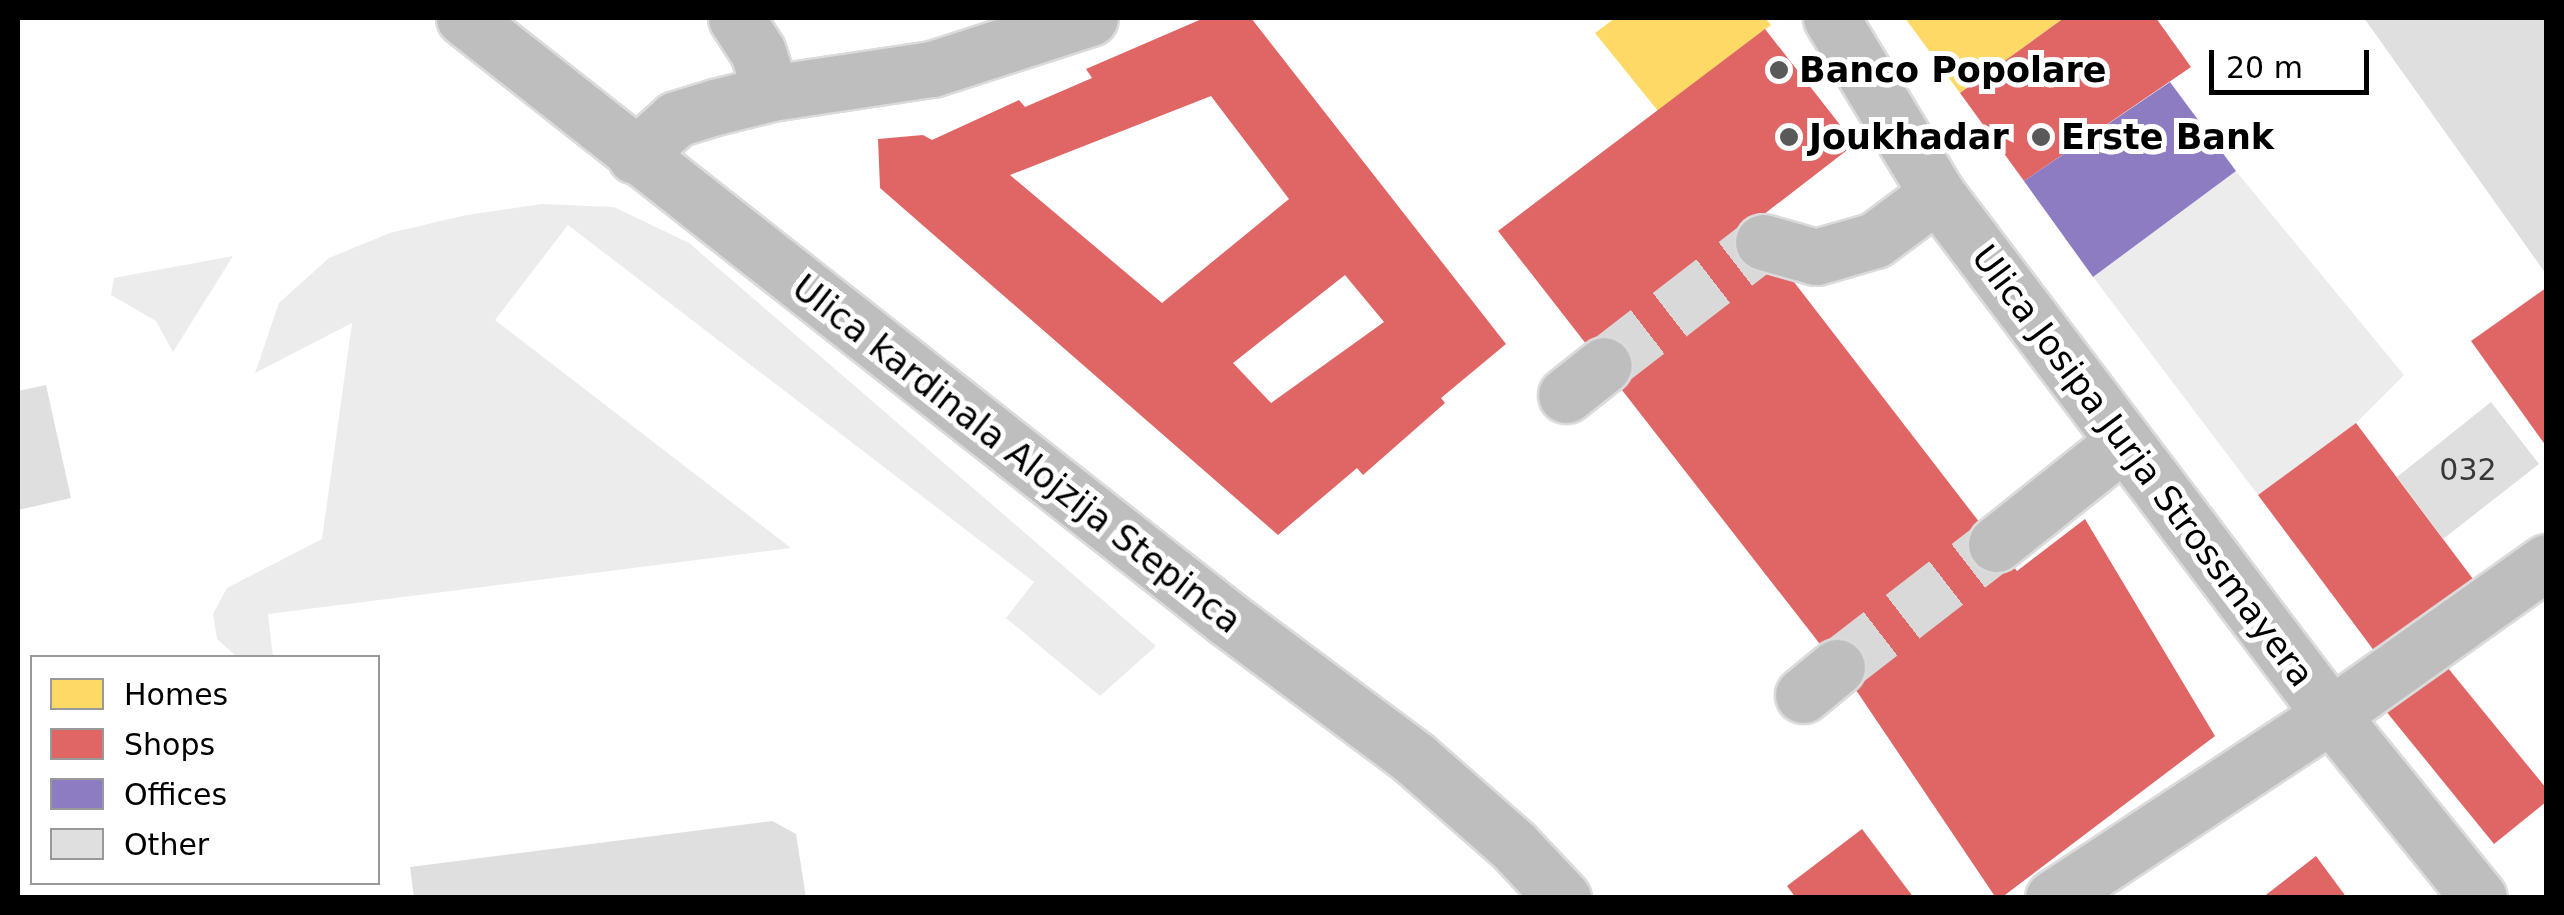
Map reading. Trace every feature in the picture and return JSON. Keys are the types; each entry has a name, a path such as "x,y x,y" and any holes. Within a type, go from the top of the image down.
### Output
{"street":[{"name":"Ulica kardinala Alojzija Stepinca","path":"464,18 636,156 1414,758 1512,845 1563,898"},
{"path":"736,18 758,52 771,92"},
{"path":"636,156 676,119 771,92 932,69 1090,18"},
{"name":"Ulica Josipa Jurja Strossmayera","path":"1831,18 1937,194 2331,715 2479,898"},
{"path":"1763,242 1816,257 1875,240 1937,194"},
{"path":"1996,544 2124,442"},
{"path":"2053,898 2331,715 2546,562"}],"shaded area":[{"path":"2236,171 2404,375 2356,423 2258,495 2093,277"},
{"path":"542,204 614,207 689,243 1156,646 1100,696 1006,618 1034,582 568,225 495,320 791,548 268,614 273,655 235,655 217,639 213,614 227,588 322,539 352,323 255,373 279,303 329,258 390,233 466,215"},
{"path":"233,256 173,352 156,321 111,295 114,278"}],"building: Homes":[{"path":"1615,18 1765,18 1771,25 1658,111 1595,33"},
{"path":"1905,18 2064,18 1960,93"}],"building: Shops":[{"path":"1204,18 1251,18 1506,344 1441,398 1445,403 1363,475 1357,468 1278,535 880,188 878,139 923,135 932,140 1019,100 1025,107 1092,78 1086,69","holes":["1211,96 1289,199 1162,303 1010,175","1345,275 1384,322 1271,403 1233,363"]},
{"name":"Erste Bank","path":"2064,18 2156,18 2191,67 2024,181 1960,93"},
{"path":"1765,29 1855,144 1750,225 2017,571 2085,519 2215,736 2001,898 1996,898 1858,693 1498,231"},
{"path":"2546,288 2546,446 2471,341"},
{"path":"2356,423 2473,579 2375,652 2258,495"},
{"path":"2443,662 2546,788 2546,802 2494,844 2385,710"},
{"path":"1862,829 1914,898 1796,898 1787,886"},
{"path":"2316,856 2347,898 2262,898"}],"building: Offices":[{"path":"2170,82 2236,171 2093,277 2024,181"}],"building: Other":[{"path":"2364,18 2546,18 2546,274"},
{"path":"46,385 71,498 18,510 18,391"},
{"path":"2491,402 2539,464 2443,539 2397,477"},
{"path":"772,821 796,834 806,898 414,898 410,867"}],"tunnel":[{"path":"1604,365 1763,242"},
{"path":"1837,667 1996,544"}],"place":[{"name":"Banco Popolare","path":"1779,70"},
{"name":"Joukhadar","path":"1789,137"},
{"name":"Erste Bank","path":"2041,137"}]}
